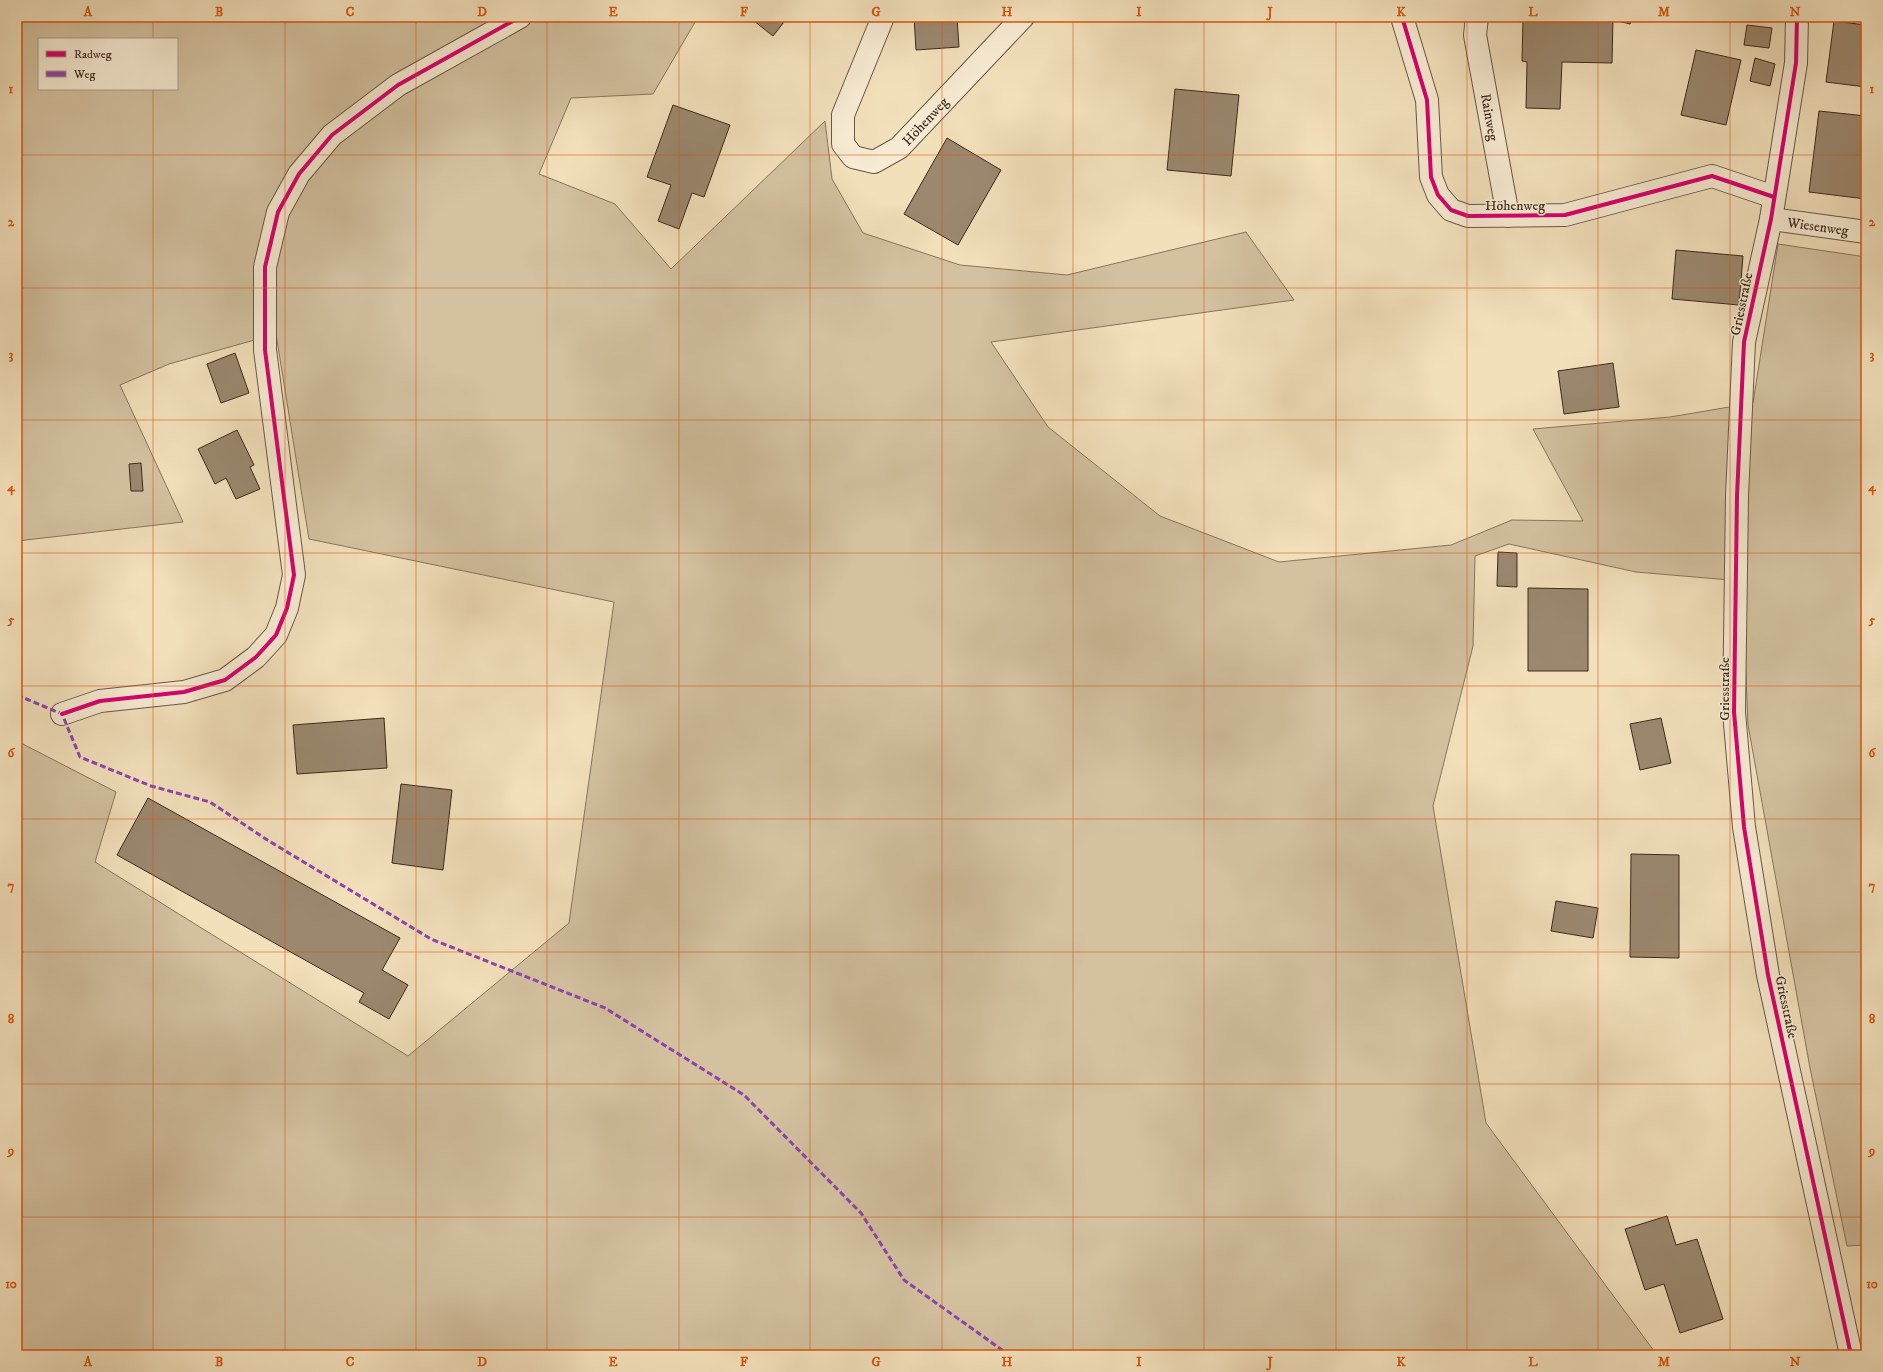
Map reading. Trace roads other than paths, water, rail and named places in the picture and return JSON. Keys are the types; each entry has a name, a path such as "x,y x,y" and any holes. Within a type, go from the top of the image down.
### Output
{"street":[{"path":"62,714 100,701 184,692 225,680 256,656 276,635 287,608 294,574 265,350 265,267 278,212 299,174 332,135 398,85 520,17"},
{"name":"Höhenweg","path":"882,17 843,116 843,144 853,157 874,162 899,148 1023,17"},
{"name":"Höhenweg","path":"1402,17 1427,100 1431,177 1438,195 1451,210 1468,216 1565,215 1712,176 1774,197"},
{"name":"Rainweg","path":"1477,17 1475,35 1508,216"},
{"name":"Griesstraße","path":"1797,17 1796,63 1771,219 1744,342 1737,496 1734,712 1744,827 1768,975 1851,1355"},
{"name":"Wiesenweg","path":"1771,219 1866,232"}]}
